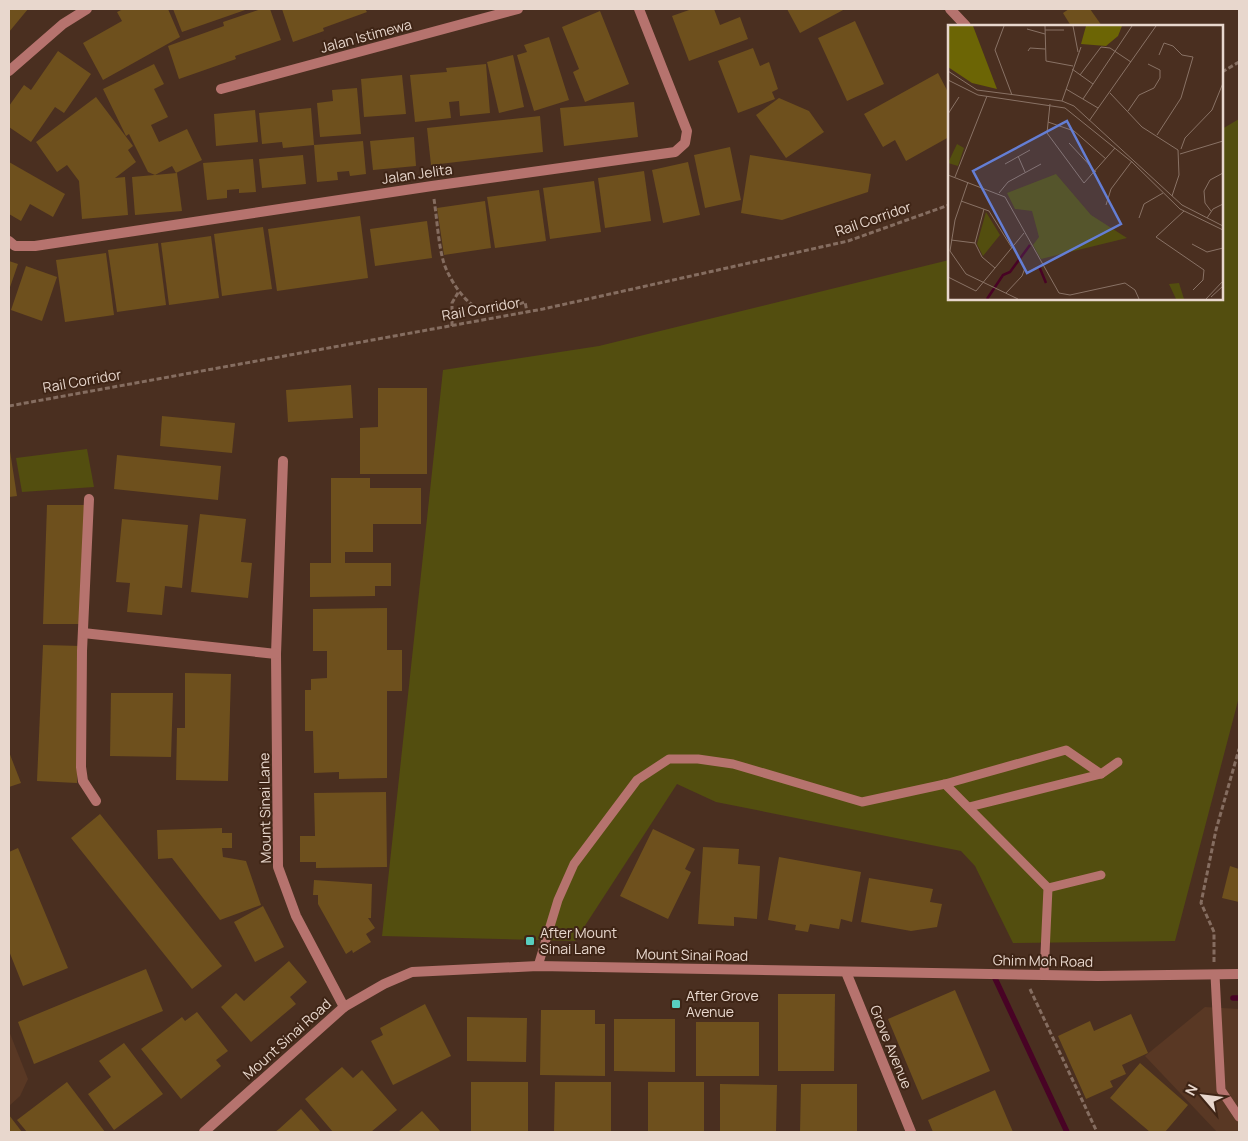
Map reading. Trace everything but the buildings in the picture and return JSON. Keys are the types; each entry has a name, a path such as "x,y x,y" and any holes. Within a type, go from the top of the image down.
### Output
{"street":[{"path":"9,71 63,24 87,9"},
{"name":"Jalan Istimewa","path":"221,89 518,9"},
{"name":"Jalan Jelita","path":"9,242 15,246 35,246 432,186 675,152 685,143 687,131 639,9"},
{"path":"950,9 965,25"},
{"name":"Mount Sinai Lane","path":"282,462 276,654 278,867 296,916 344,1007"},
{"path":"89,499 83,634 81,766 83,781 96,801"},
{"path":"83,634 276,654"},
{"name":"Mount Sinai Road","path":"204,1132 344,1007 384,984 412,972 538,966 846,972"},
{"name":"Ghim Moh Road","path":"846,972 1023,975 1239,974"},
{"name":"Grove Avenue","path":"846,972 911,1132"}],"lane":[{"path":"538,966 558,900 574,864 637,780 669,759 698,759 733,764 862,802 945,784 1066,750 1102,774"},
{"path":"969,807 1102,774 1118,762"},
{"path":"945,784 1048,888 1044,975"},
{"path":"1048,888 1101,875"},
{"path":"1214,975 1221,1090 1239,1117"}],"path":[{"path":"1223,71 1239,62"},
{"path":"432,186 444,263 459,291 472,306 483,310 511,307 526,302 527,312"},
{"name":"Rail Corridor","path":"9,406 527,312 848,241 948,205"},
{"path":"452,326 452,303 459,291"},
{"path":"1214,975 1214,932 1201,903 1216,830 1239,748"},
{"path":"1023,975 1097,1132"}],"shaded area":[{"path":"1239,119 1239,697 1175,941 1013,943 975,866 961,851 716,802 677,784 575,941 382,936 443,370 599,346 948,260 948,300 1223,300 1223,128"},
{"path":"87,449 94,487 22,492 16,458"},
{"path":"1205,1007 1239,1009 1239,1132 1217,1132 1145,1056"},
{"path":"9,1031 28,1079 20,1096 9,1106"}],"waterway":[{"path":"993,974 1067,1132"},
{"path":"1233,998 1239,998"}],"place":[{"name":"After Mount Sinai Lane","path":"530,941"},
{"name":"After Grove Avenue","path":"676,1004"}]}
